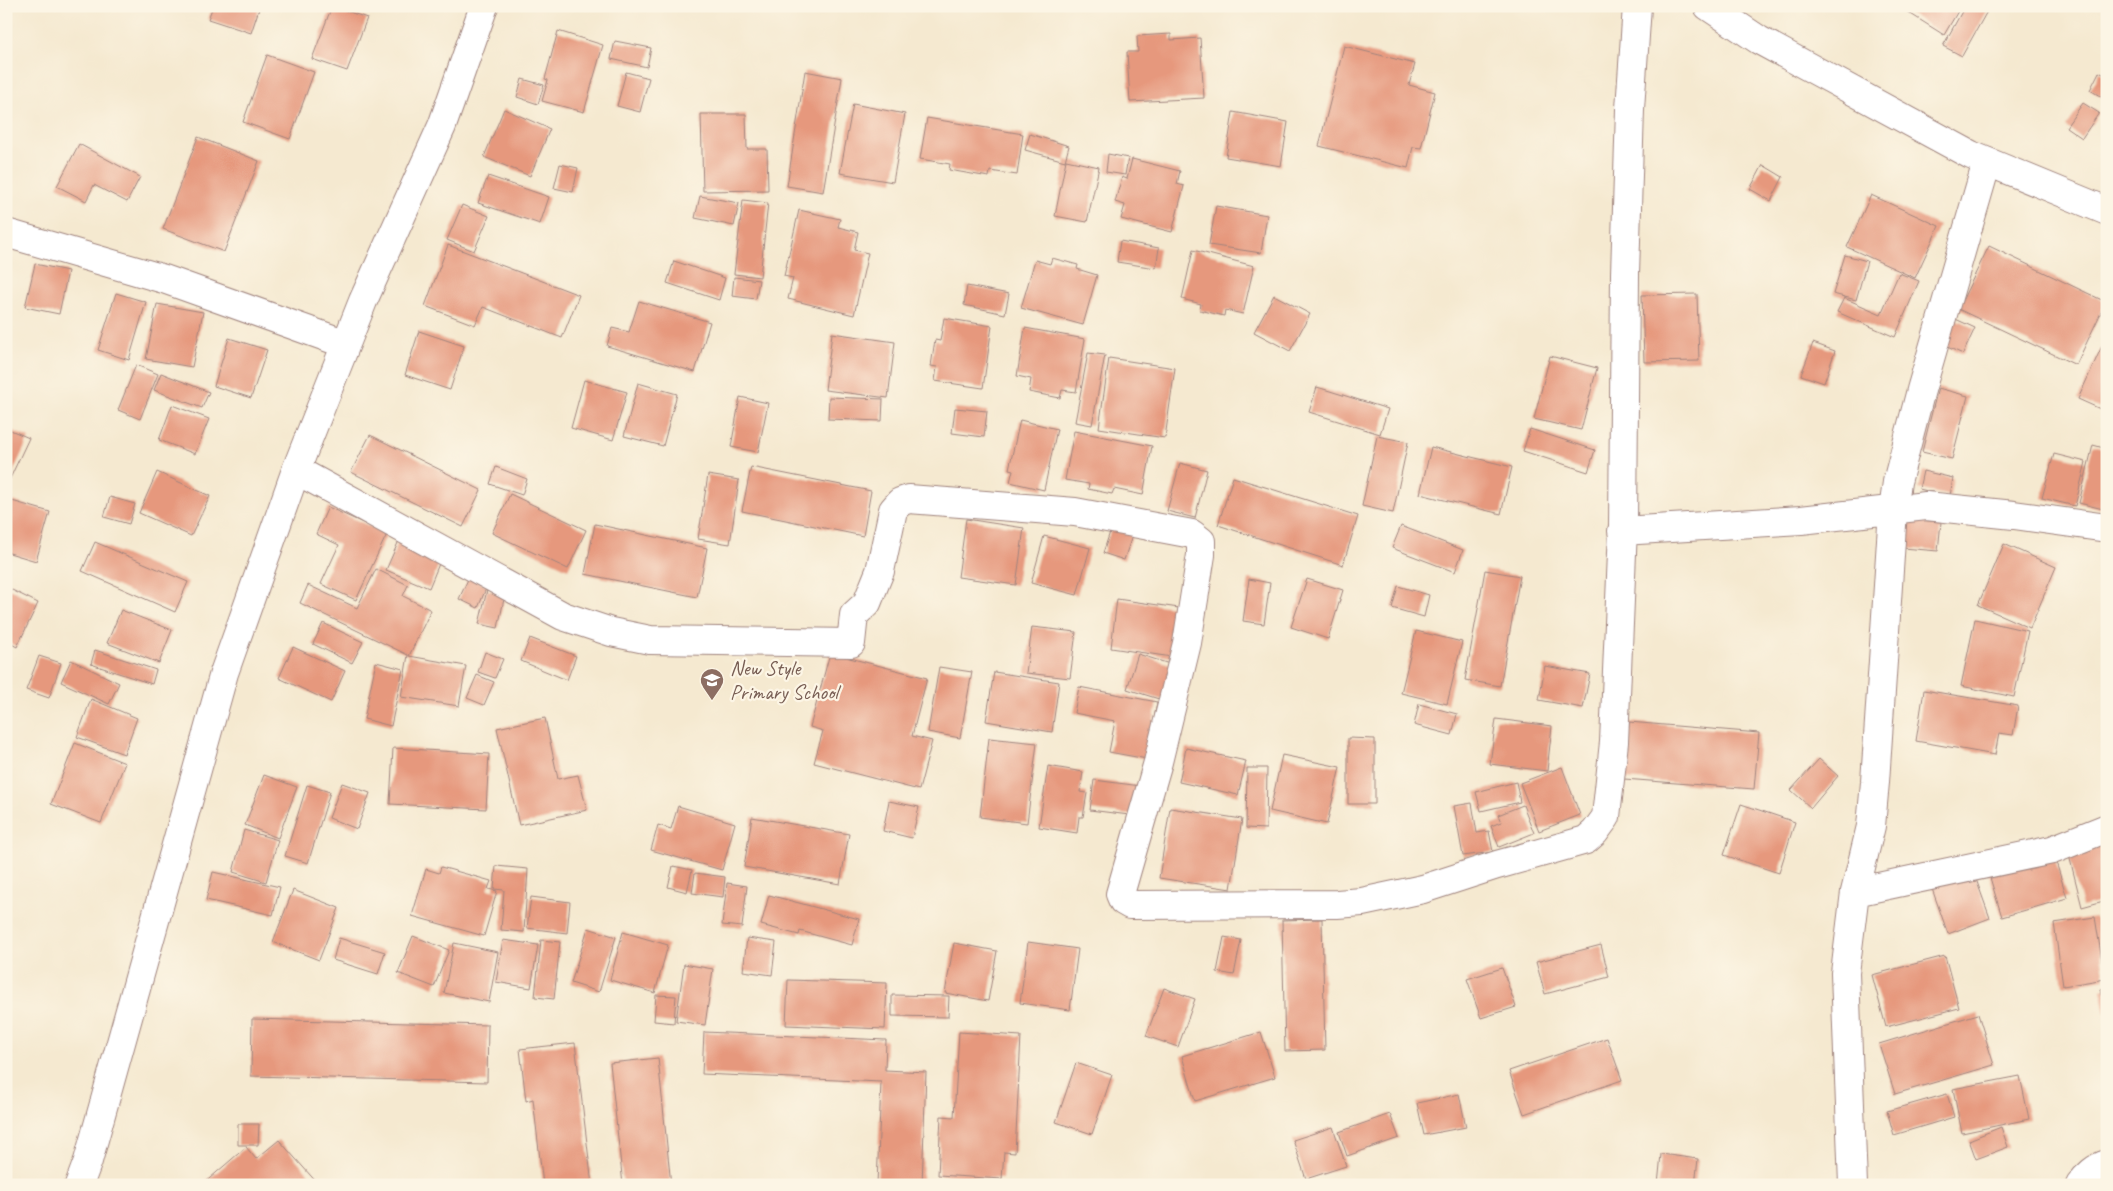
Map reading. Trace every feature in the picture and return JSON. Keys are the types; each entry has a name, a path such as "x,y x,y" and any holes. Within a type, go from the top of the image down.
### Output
{"street":[{"path":"79,1185 94,1142 224,673 296,470 363,301 442,126 484,6"},
{"path":"296,470 563,616 611,632 650,640 851,642 854,615 867,603 880,571 893,510 900,502 909,498 1074,512 1192,534 1201,542 1201,555 1187,643 1158,762 1120,894 1122,901 1130,904 1337,904 1362,902 1423,889 1497,865 1586,840 1595,832 1606,817 1614,742 1622,531 1625,265 1630,109 1637,6"},
{"path":"1708,6 1759,40 1987,162 2107,211"},
{"path":"1854,1185 1845,973 1855,892 1871,826 1876,782 1893,510 1897,482 1921,390 1987,162"},
{"path":"6,233 164,279 346,344"},
{"path":"1622,531 1801,520 1926,506 2014,515 2107,528"},
{"path":"1855,892 2052,850 2107,828"},
{"path":"2080,1185 2084,1178 2101,1165 2107,1164"}],"building":[{"path":"213,6 260,6 251,33 208,19"},
{"path":"332,6 367,18 347,71 312,59"},
{"path":"1898,6 1961,6 1944,35"},
{"path":"1965,6 1990,6 1962,56 1943,46"},
{"path":"558,31 603,45 584,112 542,101 548,80 545,79"},
{"path":"1171,34 1171,40 1200,38 1204,98 1130,102 1127,52 1138,52 1137,36"},
{"path":"615,41 651,48 647,67 611,59"},
{"path":"1344,46 1415,64 1409,85 1435,92 1421,148 1413,147 1408,168 1319,146"},
{"path":"267,55 314,72 290,139 243,122"},
{"path":"805,71 842,78 823,192 787,186"},
{"path":"626,72 649,78 640,112 617,106"},
{"path":"2099,72 2107,76 2105,99 2090,90"},
{"path":"522,79 544,85 538,104 517,97"},
{"path":"2083,103 2099,113 2082,138 2066,127"},
{"path":"853,104 905,114 893,182 840,173"},
{"path":"504,109 550,129 530,176 484,157"},
{"path":"1233,112 1288,122 1281,166 1226,157"},
{"path":"701,114 746,114 747,149 767,149 768,190 703,191"},
{"path":"927,118 1023,134 1017,175 990,171 989,177 949,170 950,164 920,159"},
{"path":"1030,134 1069,146 1065,161 1025,150"},
{"path":"198,137 259,161 224,252 163,229"},
{"path":"79,144 140,177 127,202 94,185 86,201 57,186"},
{"path":"1108,154 1128,158 1125,175 1106,172"},
{"path":"1132,159 1180,171 1177,184 1184,186 1172,232 1121,219 1125,205 1115,202 1122,177 1127,179"},
{"path":"1066,160 1099,167 1087,222 1055,216"},
{"path":"560,164 578,168 573,192 554,188"},
{"path":"1763,165 1783,177 1771,201 1750,189"},
{"path":"488,176 549,197 540,224 478,203"},
{"path":"1871,195 1939,226 1915,278 1847,247"},
{"path":"700,196 739,203 734,226 695,218"},
{"path":"743,200 768,203 760,277 734,274"},
{"path":"462,205 489,216 474,251 447,240"},
{"path":"1216,206 1267,215 1261,253 1209,245"},
{"path":"799,210 840,219 838,227 858,232 854,250 868,253 854,315 788,299 793,278 784,276"},
{"path":"1120,241 1159,248 1156,268 1117,262"},
{"path":"448,245 579,295 562,338 483,307 475,325 425,306"},
{"path":"1989,246 2106,302 2076,365 1958,309"},
{"path":"1193,250 1254,266 1243,314 1225,310 1224,316 1200,310 1201,304 1182,299"},
{"path":"1845,255 1867,261 1856,300 1833,294"},
{"path":"1052,258 1078,265 1077,269 1097,275 1083,325 1021,308 1035,260 1050,264"},
{"path":"674,261 725,278 719,300 667,283"},
{"path":"35,264 68,271 59,314 25,307"},
{"path":"1899,273 1919,281 1895,337 1837,312 1844,298 1881,314"},
{"path":"734,277 759,280 756,299 732,296"},
{"path":"967,286 1009,294 1005,314 964,305"},
{"path":"116,293 146,302 129,360 98,350"},
{"path":"1697,294 1699,361 1644,362 1642,295"},
{"path":"1274,295 1310,314 1290,351 1254,332"},
{"path":"639,301 710,322 695,372 607,346 612,328 629,332"},
{"path":"157,304 203,312 192,367 146,359"},
{"path":"1949,316 1975,328 1963,354 1936,342"},
{"path":"944,318 992,326 983,388 935,381 937,367 931,366 935,340 940,341"},
{"path":"1025,328 1085,339 1076,392 1062,390 1060,398 1029,392 1031,379 1017,376"},
{"path":"419,331 464,346 450,390 405,375"},
{"path":"832,333 895,342 888,398 825,390"},
{"path":"2107,335 2107,412 2078,399"},
{"path":"229,338 267,350 251,398 214,386"},
{"path":"1813,343 1835,351 1824,383 1801,375"},
{"path":"1088,353 1105,355 1092,425 1075,422"},
{"path":"1550,356 1597,368 1581,430 1534,419"},
{"path":"1109,358 1175,368 1165,438 1099,428"},
{"path":"136,365 158,374 140,419 118,410"},
{"path":"161,373 209,392 202,408 154,390"},
{"path":"584,380 627,392 613,440 571,428"},
{"path":"638,383 677,394 663,446 624,436"},
{"path":"1317,387 1388,409 1380,434 1309,412"},
{"path":"1938,388 1968,396 1952,459 1922,452"},
{"path":"740,397 768,403 758,452 731,447"},
{"path":"829,397 883,399 882,421 828,419"},
{"path":"172,405 209,419 195,454 159,440"},
{"path":"955,408 987,411 984,437 952,433"},
{"path":"1020,420 1057,429 1044,490 1010,482 1013,470 1009,469"},
{"path":"6,428 29,438 6,487"},
{"path":"1530,429 1595,450 1588,472 1523,451"},
{"path":"1074,431 1152,446 1143,495 1114,489 1112,494 1088,489 1089,484 1065,480"},
{"path":"370,435 481,490 463,527 351,472"},
{"path":"1377,436 1408,442 1393,513 1362,506"},
{"path":"2093,445 2107,449 2107,510 2079,503"},
{"path":"1431,447 1512,467 1501,514 1420,494"},
{"path":"2054,454 2086,462 2075,506 2042,498"},
{"path":"1180,463 1207,470 1195,518 1167,511"},
{"path":"496,467 527,479 522,495 490,484"},
{"path":"751,467 871,491 863,536 742,511"},
{"path":"1923,471 1953,478 1950,496 1919,489"},
{"path":"157,472 210,496 191,536 139,513"},
{"path":"708,475 739,480 730,544 698,539"},
{"path":"1233,477 1358,516 1343,565 1218,525"},
{"path":"6,493 11,495 6,506"},
{"path":"510,494 586,530 568,569 492,533"},
{"path":"110,497 135,504 129,524 104,517"},
{"path":"12,501 50,512 36,561 6,552 6,522"},
{"path":"328,507 387,534 356,600 321,584 339,545 316,534"},
{"path":"966,519 1024,528 1016,585 958,577"},
{"path":"1906,519 1941,522 1938,551 1903,548"},
{"path":"595,524 707,548 697,597 585,574"},
{"path":"1112,526 1133,533 1124,560 1103,553"},
{"path":"1401,526 1463,550 1455,572 1392,548"},
{"path":"401,536 443,554 429,588 386,570"},
{"path":"1044,536 1090,548 1077,595 1031,583"},
{"path":"95,542 188,582 175,612 82,571"},
{"path":"2004,544 2056,567 2030,628 1978,605"},
{"path":"376,569 408,585 403,596 431,610 409,656 466,666 459,706 401,697 408,655 300,603 308,585 357,608"},
{"path":"1485,570 1520,576 1500,686 1465,680"},
{"path":"469,577 487,586 478,608 459,599"},
{"path":"1249,579 1270,583 1264,624 1243,621"},
{"path":"1307,579 1343,590 1328,639 1291,627"},
{"path":"1398,586 1429,595 1424,617 1392,608"},
{"path":"6,587 38,603 17,647 6,641"},
{"path":"487,590 505,594 498,628 479,624"},
{"path":"1117,599 1179,608 1172,657 1111,648"},
{"path":"121,610 172,630 159,663 107,643"},
{"path":"1975,619 2028,631 2014,697 1961,686"},
{"path":"323,623 363,642 352,663 313,644"},
{"path":"1032,627 1076,632 1070,678 1026,673"},
{"path":"1416,631 1462,642 1447,704 1401,693"},
{"path":"530,638 576,656 567,680 521,661"},
{"path":"293,647 345,671 331,702 279,678"},
{"path":"95,650 156,670 152,684 91,664"},
{"path":"485,652 503,659 495,678 478,672"},
{"path":"830,653 927,678 912,736 932,741 919,790 814,763 823,731 810,727"},
{"path":"1138,654 1173,665 1162,700 1127,689"},
{"path":"39,656 61,663 49,698 26,690"},
{"path":"71,660 119,683 109,704 61,682"},
{"path":"376,662 403,669 391,726 364,719"},
{"path":"1545,666 1590,674 1583,708 1539,700"},
{"path":"939,667 972,672 960,738 928,732"},
{"path":"994,672 1059,682 1052,732 986,721"},
{"path":"477,675 494,682 484,705 467,698"},
{"path":"1079,687 1157,702 1147,759 1109,752 1115,721 1074,713"},
{"path":"1924,690 2018,706 2013,735 1999,733 1995,755 1916,741"},
{"path":"91,699 137,718 124,754 77,737"},
{"path":"1419,704 1457,714 1452,735 1414,725"},
{"path":"545,718 558,779 578,775 587,810 519,825 497,728"},
{"path":"1496,719 1552,726 1547,771 1490,764"},
{"path":"1629,722 1759,733 1754,789 1624,779"},
{"path":"989,738 1037,743 1027,823 980,817"},
{"path":"1348,738 1375,739 1375,804 1348,804"},
{"path":"75,743 125,763 101,823 51,804"},
{"path":"393,748 489,754 486,809 390,804"},
{"path":"1186,748 1246,761 1238,795 1179,782"},
{"path":"1282,755 1340,767 1327,824 1270,811"},
{"path":"1819,759 1838,776 1811,808 1791,790"},
{"path":"1048,766 1083,772 1080,792 1087,793 1083,817 1079,817 1077,833 1039,827"},
{"path":"1562,767 1580,815 1539,831 1520,783"},
{"path":"1247,768 1267,768 1266,829 1246,828"},
{"path":"264,775 297,787 278,838 245,825"},
{"path":"1094,780 1141,786 1137,816 1090,810"},
{"path":"1516,782 1520,802 1481,811 1476,792"},
{"path":"342,783 370,793 357,829 329,818"},
{"path":"307,785 330,792 308,863 285,856"},
{"path":"889,801 919,807 912,838 883,831"},
{"path":"1472,803 1477,833 1489,831 1493,852 1463,856 1454,806"},
{"path":"1741,804 1795,822 1779,873 1724,855"},
{"path":"1523,805 1534,833 1499,847 1491,826 1501,822 1498,815"},
{"path":"678,806 735,823 722,870 651,850 658,825 671,829"},
{"path":"1170,808 1242,819 1231,889 1159,878"},
{"path":"752,817 849,834 840,884 744,867"},
{"path":"244,830 278,840 266,882 233,872"},
{"path":"2107,841 2107,900 2082,907 2068,851"},
{"path":"2053,852 2067,898 2002,917 1988,871"},
{"path":"496,866 528,869 524,932 501,930 504,890 494,889"},
{"path":"673,866 692,870 687,892 668,887"},
{"path":"441,867 491,881 488,889 497,891 484,936 412,916 426,869 439,873"},
{"path":"1972,868 1990,918 1948,934 1930,883"},
{"path":"213,872 280,887 273,915 206,900"},
{"path":"695,873 725,877 723,897 692,893"},
{"path":"727,883 747,886 742,927 722,925"},
{"path":"293,890 339,908 319,960 273,942"},
{"path":"769,895 859,919 852,945 800,931 799,935 761,925"},
{"path":"531,897 570,902 567,933 527,928"},
{"path":"2095,917 2105,979 2063,986 2054,923"},
{"path":"1322,919 1325,1050 1285,1051 1282,920"},
{"path":"588,928 616,937 599,992 571,983"},
{"path":"623,932 668,945 655,993 610,980"},
{"path":"413,936 449,950 434,987 398,973"},
{"path":"1224,937 1241,940 1234,975 1217,972"},
{"path":"339,938 385,952 378,974 333,960"},
{"path":"747,938 776,942 772,975 743,971"},
{"path":"503,940 538,945 531,988 496,982"},
{"path":"541,940 560,942 554,999 535,997"},
{"path":"1028,942 1078,949 1070,1010 1020,1003"},
{"path":"454,943 498,952 489,1002 444,993"},
{"path":"954,943 997,951 988,1001 945,993"},
{"path":"1601,945 1609,977 1545,994 1536,962"},
{"path":"1945,956 1959,1008 1886,1027 1872,975"},
{"path":"684,964 713,969 705,1025 676,1021"},
{"path":"1502,968 1516,1007 1481,1018 1467,979"},
{"path":"788,980 887,983 885,1029 786,1025"},
{"path":"2107,987 2107,1013 2106,1013 2101,989"},
{"path":"1164,988 1195,999 1178,1047 1146,1036"},
{"path":"656,995 676,996 674,1023 654,1021"},
{"path":"892,995 949,996 948,1017 892,1016"},
{"path":"1978,1014 1994,1065 1895,1094 1879,1044"},
{"path":"252,1019 488,1025 487,1082 251,1076"},
{"path":"704,1032 886,1040 885,1070 926,1072 922,1185 877,1185 881,1082 702,1074"},
{"path":"959,1032 1021,1036 1015,1153 1004,1152 1002,1179 938,1175 941,1116 954,1117"},
{"path":"1261,1032 1275,1077 1195,1101 1182,1056"},
{"path":"1607,1038 1622,1080 1524,1114 1509,1071"},
{"path":"575,1043 592,1185 543,1185 533,1099 526,1101 520,1049"},
{"path":"658,1058 671,1185 623,1185 610,1063"},
{"path":"1076,1063 1112,1075 1092,1134 1056,1122"},
{"path":"2020,1076 2029,1119 1962,1133 1953,1089"},
{"path":"1459,1094 1466,1127 1424,1135 1417,1103"},
{"path":"1947,1094 1954,1117 1894,1135 1887,1111"},
{"path":"1390,1114 1399,1138 1347,1156 1339,1132"},
{"path":"238,1124 259,1124 258,1145 238,1145"},
{"path":"1333,1127 1346,1166 1306,1179 1293,1140"},
{"path":"2001,1127 2008,1147 1976,1159 1969,1140"},
{"path":"279,1140 319,1185 202,1185 246,1147 256,1159"},
{"path":"1661,1154 1698,1159 1695,1185 1658,1185"}],"place":[{"name":"New Style Primary School","path":"712,701"}]}
